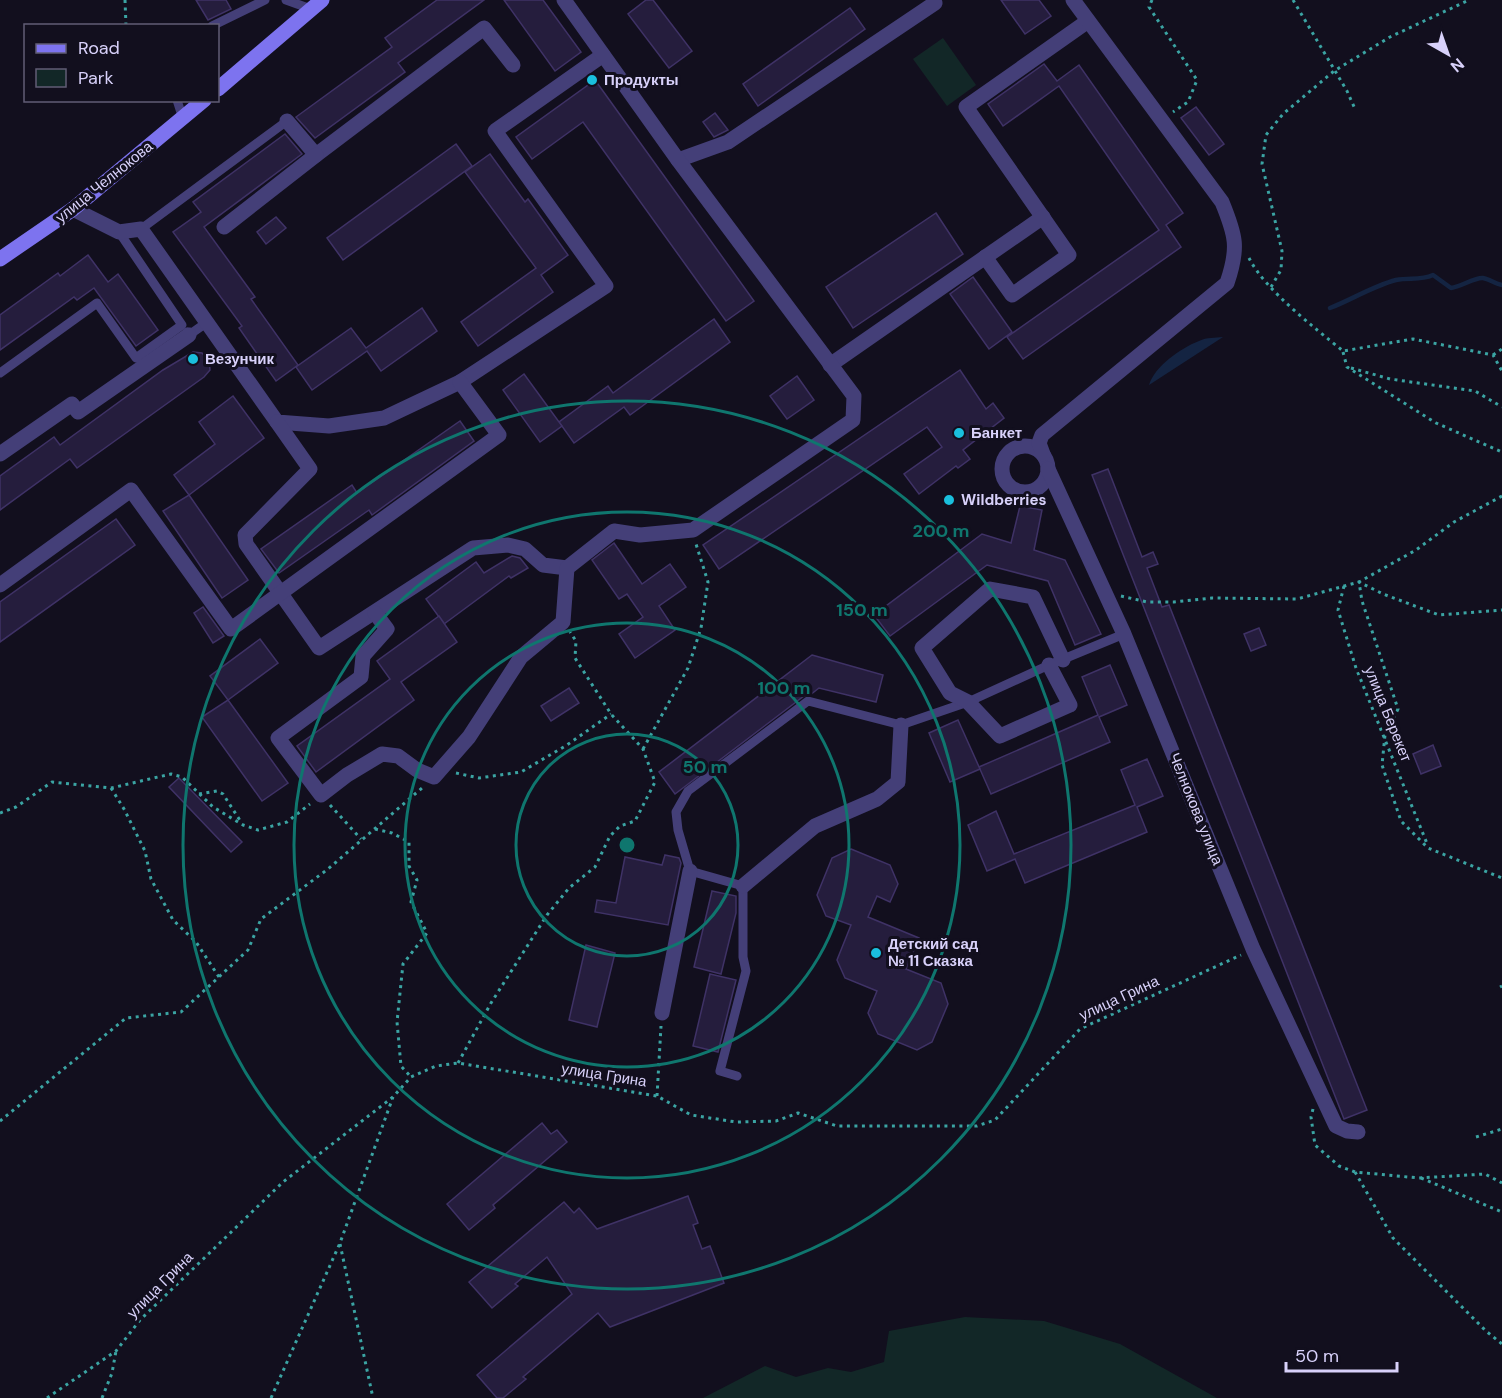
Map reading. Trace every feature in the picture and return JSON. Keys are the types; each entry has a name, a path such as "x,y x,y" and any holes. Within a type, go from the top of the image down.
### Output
{"main road":[{"path":"219,88 317,5"},
{"name":"улица Челнокова","path":"0,259 73,209 202,102"}],"street":[{"path":"73,209 119,232 141,229 310,469 245,535 246,544 251,553 319,648 473,548 508,545 525,549 543,565 567,568 614,531 640,535 693,530 854,420 854,396 678,160 564,0"},
{"path":"1043,454 1030,447 1015,448 1004,459 1002,474 1010,487 1024,492 1032,491 1044,483 1048,469 1043,454 1039,443 1042,435 1227,284 1235,258 1234,230 1222,202 1073,0"},
{"path":"678,160 728,142 935,3"},
{"path":"985,257 1012,296 1069,255 966,107 1088,21"},
{"path":"224,227 484,28 513,65"},
{"path":"277,422 329,426 384,418 460,382 606,286 495,131 603,55"},
{"path":"287,121 316,155"},
{"path":"830,365 1043,217"},
{"path":"0,454 72,404 78,412 185,330"},
{"path":"0,585 131,490 231,628 499,435 460,382"},
{"name":"Челнокова улица","path":"1048,469 1124,634 1253,949 1336,1126 1347,1131 1358,1132"},
{"path":"375,613 387,630 363,656 361,677 278,738 321,795 347,775 382,754 398,756 417,770 434,777 470,737 521,657 563,622 567,568"},
{"path":"990,589 1033,597 1056,662 1070,705 1000,736 968,702 950,693 922,648 990,589"},
{"path":"743,886 815,826 877,799 898,782 901,725"},
{"path":"662,1013 690,871"}],"lane":[{"path":"216,24 265,0"},
{"path":"286,0 317,5"},
{"path":"178,102 183,119"},
{"path":"141,229 287,121"},
{"path":"119,232 185,330"},
{"path":"0,373 98,303 136,358 185,330 206,323"},
{"path":"737,1076 720,1071 746,971 743,957 743,886 690,871 678,830 676,812 688,791 808,701 901,725 968,702 1124,634"}],"path":[{"path":"126,0 126,24"},
{"path":"1293,0 1355,109"},
{"path":"1271,287 1281,270 1282,251 1262,164 1266,135 1283,114 1334,71 1390,37 1469,0"},
{"path":"1151,1 1149,7 1197,80 1188,102 1173,112 1156,114"},
{"path":"1247,255 1256,273 1342,351 1347,367 1436,423 1502,452"},
{"path":"1342,351 1413,339 1493,355 1502,349"},
{"path":"1493,355 1502,371"},
{"path":"1347,367 1390,379 1475,391 1502,407"},
{"path":"1105,591 1134,600 1174,602 1212,598 1297,599 1359,582 1416,549 1454,522 1502,496"},
{"path":"643,749 688,668 701,628 708,582 693,530"},
{"path":"1359,582 1383,594 1439,615 1502,610"},
{"path":"1359,582 1362,601 1398,709 1385,735 1382,765 1401,821 1428,848 1502,878"},
{"name":"улица Берекет","path":"1344,586 1338,610 1356,668 1385,735 1428,848"},
{"path":"458,1063 491,1003 547,915 569,888 595,867 610,836 620,826 635,821 655,782 643,749 611,714 575,658 576,641 563,622"},
{"path":"0,1122 126,1018 181,1012 248,950 261,919 328,869 434,777 450,772 479,778 521,772 567,745 611,714"},
{"path":"0,813 16,807 52,782 111,788 171,774 182,777 213,807 243,825 258,830 287,822 321,795 361,839"},
{"path":"111,788 144,851 151,879 173,920 196,942 219,977"},
{"path":"199,794 217,791 223,794 243,825"},
{"path":"375,830 392,833 409,842 409,866 417,880 411,902 427,933 403,964 397,1022 401,1066 411,1077"},
{"name":"улица Грина","path":"47,1398 116,1351 140,1320 283,1182 393,1097 411,1077 436,1066 458,1063 657,1096 691,1115 735,1122 776,1121 798,1113 837,1126 977,1126 995,1120 1080,1029 1253,949"},
{"path":"657,1096 662,1013"},
{"path":"1318,1084 1311,1117 1315,1145 1339,1166 1355,1172 1419,1178 1485,1174 1502,1183"},
{"path":"271,1398 340,1243 393,1097"},
{"path":"1476,1137 1502,1129"},
{"path":"1355,1172 1393,1238 1486,1331 1502,1344"},
{"path":"1419,1178 1502,1212"},
{"path":"340,1243 373,1398"},
{"path":"102,1398 112,1373 116,1351"}],"green space":[{"path":"943,38 976,85 947,106 913,59"},
{"path":"965,1317 1044,1321 1120,1344 1217,1398 703,1398 765,1366 796,1377 828,1368 851,1372 884,1362 889,1331"}],"water":[{"path":"1223,337 1149,385 1157,371 1177,353 1202,340"}],"building":[{"path":"196,0 226,0 231,9 208,20"},
{"path":"437,0 484,0 398,63 405,72 315,138 296,117 392,47 385,38"},
{"path":"504,0 543,0 581,52 555,71"},
{"path":"646,0 653,0 692,51 669,68 628,14"},
{"path":"1001,0 1039,0 1051,16 1025,34"},
{"path":"850,8 865,29 758,106 743,84"},
{"path":"1044,64 1057,81 1079,65 1183,213 1166,225 1181,247 1023,359 1007,337 1159,230 1059,86 1003,126 988,104"},
{"path":"595,80 754,301 726,321 583,122 532,159 516,137"},
{"path":"1196,107 1224,144 1209,155 1181,118"},
{"path":"715,113 728,130 714,137 703,122"},
{"path":"285,134 302,154 204,227 255,297 251,299 298,365 276,381 239,328 242,326 173,232 201,212 193,202"},
{"path":"456,144 472,166 343,260 327,238"},
{"path":"490,154 525,202 528,199 568,255 541,275 553,292 478,346 461,322 536,268 465,172"},
{"path":"936,213 963,254 853,328 826,287"},
{"path":"276,217 286,228 266,244 257,232"},
{"path":"88,255 108,282 118,274 158,330 136,346 94,288 77,300 74,297 0,350 0,315 58,273 60,276"},
{"path":"973,277 1012,332 989,349 950,294"},
{"path":"422,308 437,331 381,371 367,351 312,390 296,367 351,328 366,348"},
{"path":"714,319 730,342 630,415 624,407 574,443 559,422 608,386 613,393"},
{"path":"193,352 202,353 209,360 210,370 204,377 77,468 70,459 0,510 0,476 54,437 60,445 163,370"},
{"path":"960,370 986,409 993,403 1004,418 963,450 970,459 958,468 956,466 919,494 904,474 942,447 927,427 719,569 703,545"},
{"path":"524,374 562,426 540,442 503,390"},
{"path":"797,376 814,400 787,419 770,396"},
{"path":"233,396 264,438 189,495 174,475 215,444 199,422"},
{"path":"460,421 474,441 372,515 369,510 279,573 261,549 352,485 357,493"},
{"path":"1108,469 1142,557 1153,552 1158,564 1147,568 1162,607 1169,605 1367,1110 1344,1119 1092,475"},
{"path":"189,495 248,580 222,598 163,511"},
{"path":"1020,506 1042,510 1034,550 1065,560 1101,634 1075,645 1048,581 987,565 890,636 874,615 982,534 1011,543"},
{"path":"116,519 135,545 0,642 0,602"},
{"path":"614,543 642,584 670,564 686,587 659,606 675,630 635,658 619,634 643,617 627,594 619,599 592,560"},
{"path":"512,556 520,558 528,568 511,578 509,576 444,624 426,599 476,562 484,573"},
{"path":"203,607 224,636 213,643 194,613"},
{"path":"439,616 457,642 401,682 414,700 316,772 297,746 390,679 377,661"},
{"path":"1259,628 1266,645 1251,651 1244,634"},
{"path":"260,639 278,663 228,700 210,676"},
{"path":"812,655 883,675 876,702 819,688 810,695 804,696 675,794 659,772"},
{"path":"1110,665 1127,705 1099,717 1110,742 991,794 979,767 1098,715 1082,677"},
{"path":"569,688 579,703 551,721 541,706"},
{"path":"228,700 288,783 262,801 202,717"},
{"path":"958,720 980,769 950,782 929,733"},
{"path":"1433,745 1441,766 1421,774 1413,754"},
{"path":"1147,759 1163,796 1137,807 1147,832 1025,883 1015,859 987,871 968,825 996,811 1014,854 1135,805 1121,770"},
{"path":"179,778 242,842 231,852 169,787"},
{"name":"Детский сад № 11 Сказка","path":"851,849 890,865 898,884 890,902 877,896 868,917 919,938 906,969 941,983 948,1004 932,1042 917,1050 878,1034 868,1013 877,991 845,978 837,960 851,925 826,916 817,895 832,858"},
{"path":"665,855 679,858 681,863 668,925 595,912 597,900 616,903 625,857 662,865"},
{"path":"712,891 736,896 736,913 721,974 694,967"},
{"path":"586,945 615,953 597,1027 569,1020"},
{"path":"710,974 736,980 718,1052 693,1046"},
{"path":"542,1123 551,1134 557,1130 567,1142 493,1205 495,1208 469,1230 447,1204"},
{"path":"688,1196 698,1223 693,1225 702,1249 710,1246 724,1283 610,1327 598,1313 523,1377 526,1379 503,1398 497,1398 477,1375 572,1294 547,1257 515,1284 518,1286 492,1308 469,1282 564,1202 574,1213 579,1208 597,1229"}],"waterway":[{"path":"1330,308 1379,286 1401,279 1424,278 1433,275 1451,288 1480,278 1502,285"}],"place":[{"name":"Продукты","path":"592,80"},
{"name":"Везунчик","path":"193,359"},
{"name":"Банкет","path":"959,433"},
{"name":"Wildberries","path":"949,500"},
{"name":"Детский сад № 11 Сказка","path":"876,953"}]}
